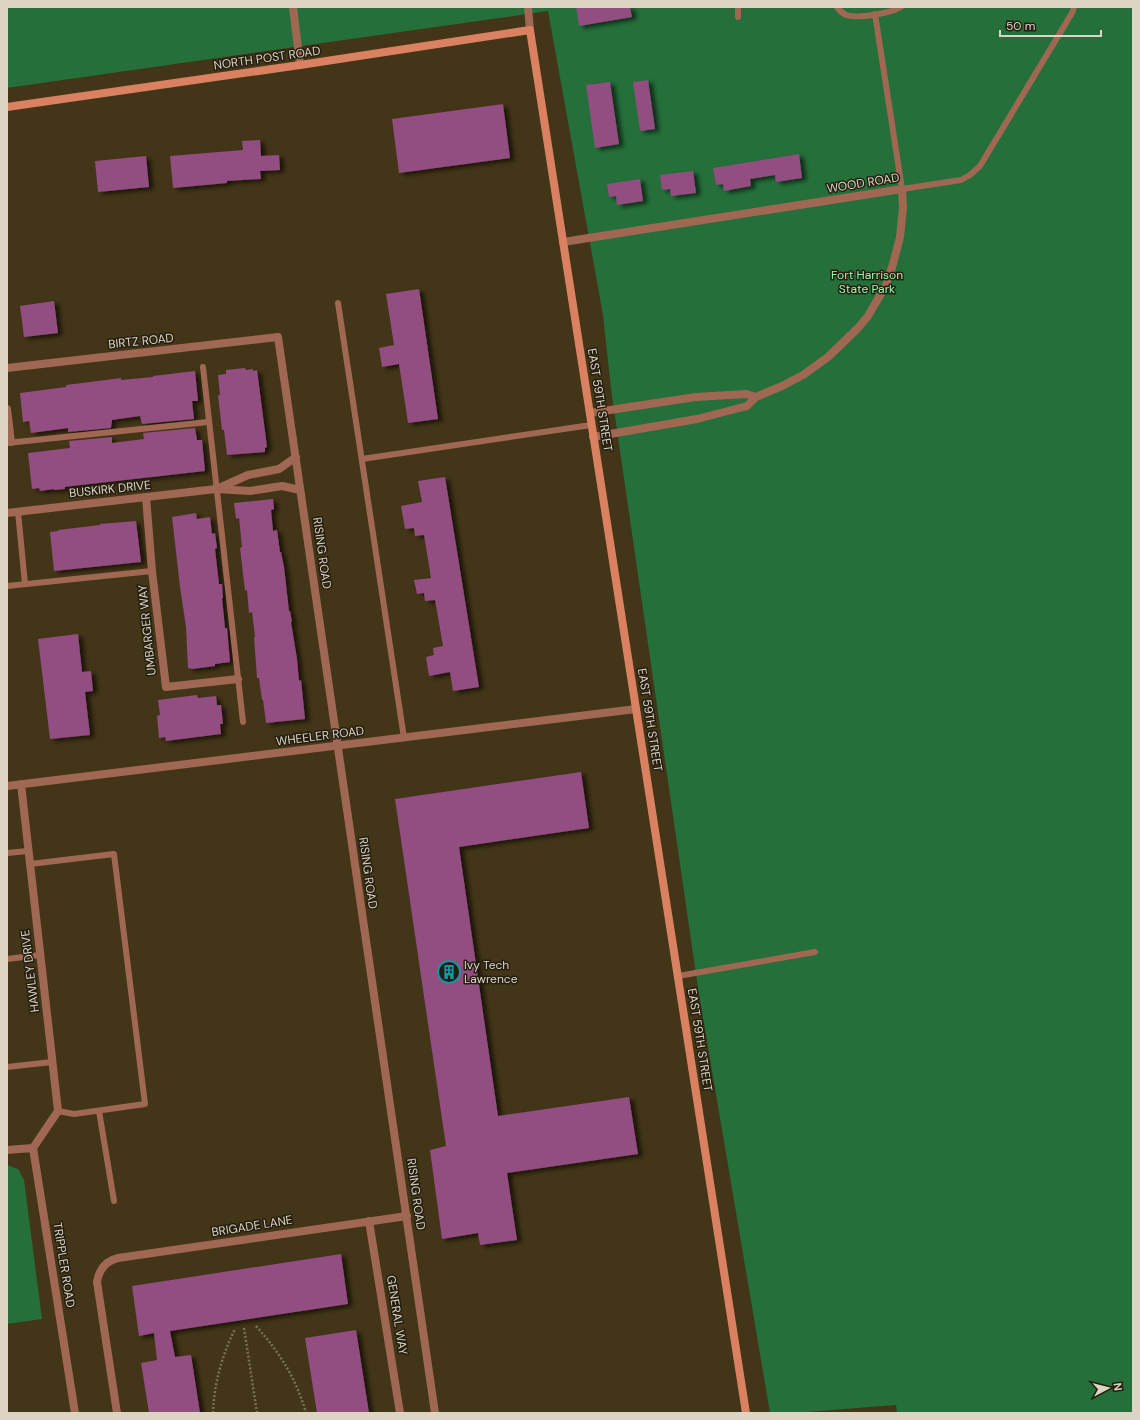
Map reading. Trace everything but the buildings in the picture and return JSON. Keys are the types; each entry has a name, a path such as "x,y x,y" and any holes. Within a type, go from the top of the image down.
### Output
{"street":[{"path":"293,7 300,66"},
{"path":"528,7 530,30"},
{"name":"NORTH POST ROAD","path":"7,107 300,66 530,30"},
{"name":"EAST 59TH STREET","path":"530,30 746,1413"},
{"path":"593,437 697,419 747,406 756,397 782,386 815,367 828,357 848,339 868,316 886,285 893,264 902,222 902,189"},
{"name":"WOOD ROAD","path":"563,242 902,189"},
{"name":"BIRTZ ROAD","path":"7,368 278,337"},
{"name":"RISING ROAD","path":"278,337 435,1413"},
{"path":"590,413 696,397 746,394 756,397"},
{"path":"7,410 9,443"},
{"name":"BUSKIRK DRIVE","path":"216,489 248,475 279,469 296,457"},
{"name":"BUSKIRK DRIVE","path":"7,513 216,489 250,491 282,486 300,490"},
{"name":"UMBARGER WAY","path":"146,497 152,571 166,687 238,679"},
{"name":"WHEELER ROAD","path":"7,786 636,709"},
{"name":"HAWLEY DRIVE","path":"21,784 58,1111"},
{"path":"7,1150 33,1148 58,1111"},
{"name":"TRIPPLER ROAD","path":"33,1148 75,1413"},
{"name":"BRIGADE LANE","path":"117,1413 97,1282 98,1273 111,1260 369,1220 407,1216"},
{"name":"GENERAL WAY","path":"369,1220 400,1413"}],"lane":[{"path":"738,7 738,17"},
{"path":"837,7 844,13 851,16 875,14 892,11 902,7"},
{"name":"WOOD ROAD","path":"902,189 961,180 970,175 980,166 1072,13 1074,7"},
{"path":"875,14 902,189"},
{"path":"338,303 404,738"},
{"path":"203,367 243,722"},
{"path":"9,443 208,422"},
{"path":"362,459 592,425"},
{"path":"18,512 26,584"},
{"path":"7,586 152,571"},
{"path":"7,854 28,851"},
{"path":"30,864 114,854 145,1104 74,1114 58,1111"},
{"path":"678,976 814,952"},
{"path":"7,959 40,954"},
{"path":"7,1067 52,1062"},
{"path":"100,1111 114,1201"}],"path":[{"path":"256,1326 271,1343 287,1367 299,1391 306,1413"},
{"path":"244,1328 257,1413"},
{"path":"213,1413 215,1390 222,1360 235,1329"}],"green space":[{"name":"Fort Harrison State Park","path":"7,7 1133,7 1133,1413 897,1413 896,1405 793,1413 770,1413 698,988 611,389 603,315 548,11 7,88"},
{"path":"7,1165 18,1169 24,1180 42,1319 7,1324"}],"place":[{"name":"Ivy Tech Lawrence","path":"449,972"}]}
